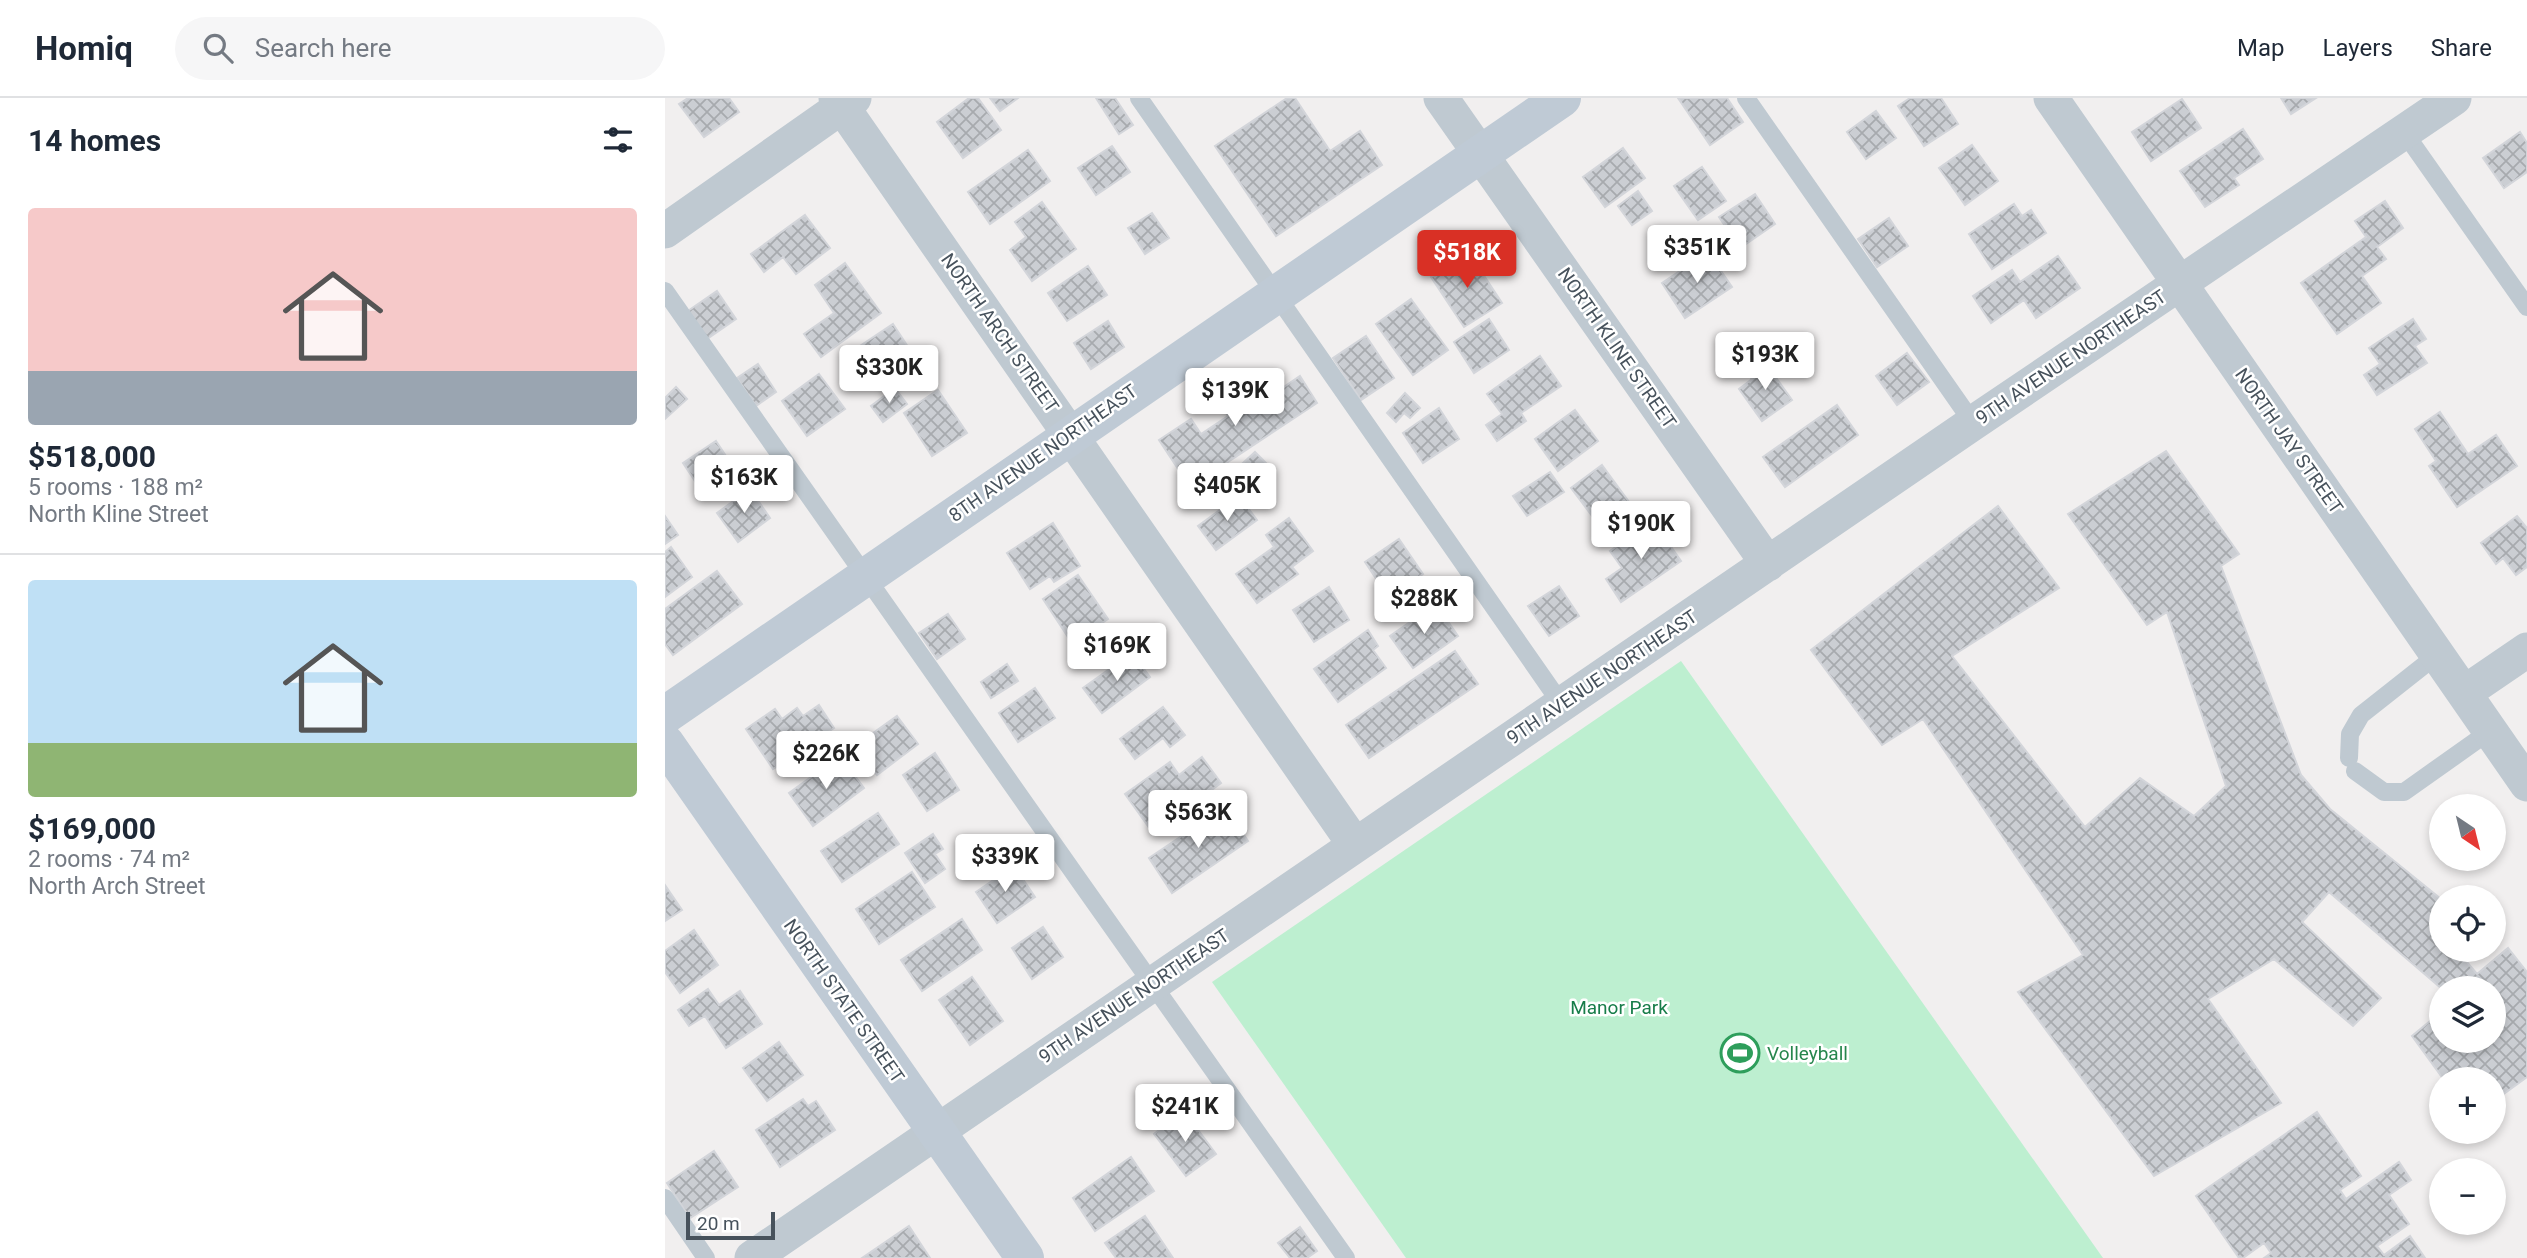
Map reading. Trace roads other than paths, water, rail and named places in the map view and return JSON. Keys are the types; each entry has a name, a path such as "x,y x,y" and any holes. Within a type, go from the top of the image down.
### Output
{"main road":[{"name":"8TH AVENUE NORTHEAST","path":"665,715 1562,98"},
{"name":"NORTH STATE STREET","path":"665,743 1025,1258"}],"street":[{"name":"NORTH KLINE STREET","path":"1441,98 1768,564"},
{"name":"NORTH JAY STREET","path":"2051,98 2527,784"},
{"name":"9TH AVENUE NORTHEAST","path":"753,1258 1150,984 2454,98"},
{"path":"665,231 844,101"},
{"name":"NORTH ARCH STREET","path":"844,101 1355,845"},
{"path":"2464,693 2527,650"}],"lane":[{"path":"1139,98 1562,705"},
{"path":"1746,98 1973,423"},
{"path":"2404,132 2527,307"},
{"path":"665,290 1150,984 1346,1258"},
{"path":"2437,655 2361,715 2350,734 2353,765 2384,793 2403,792 2490,731"},
{"path":"665,1198 706,1258"}],"place":[{"name":"Volleyball","path":"1740,1053"}],"park label":[{"name":"Manor Park","path":"1619,1007"}]}
